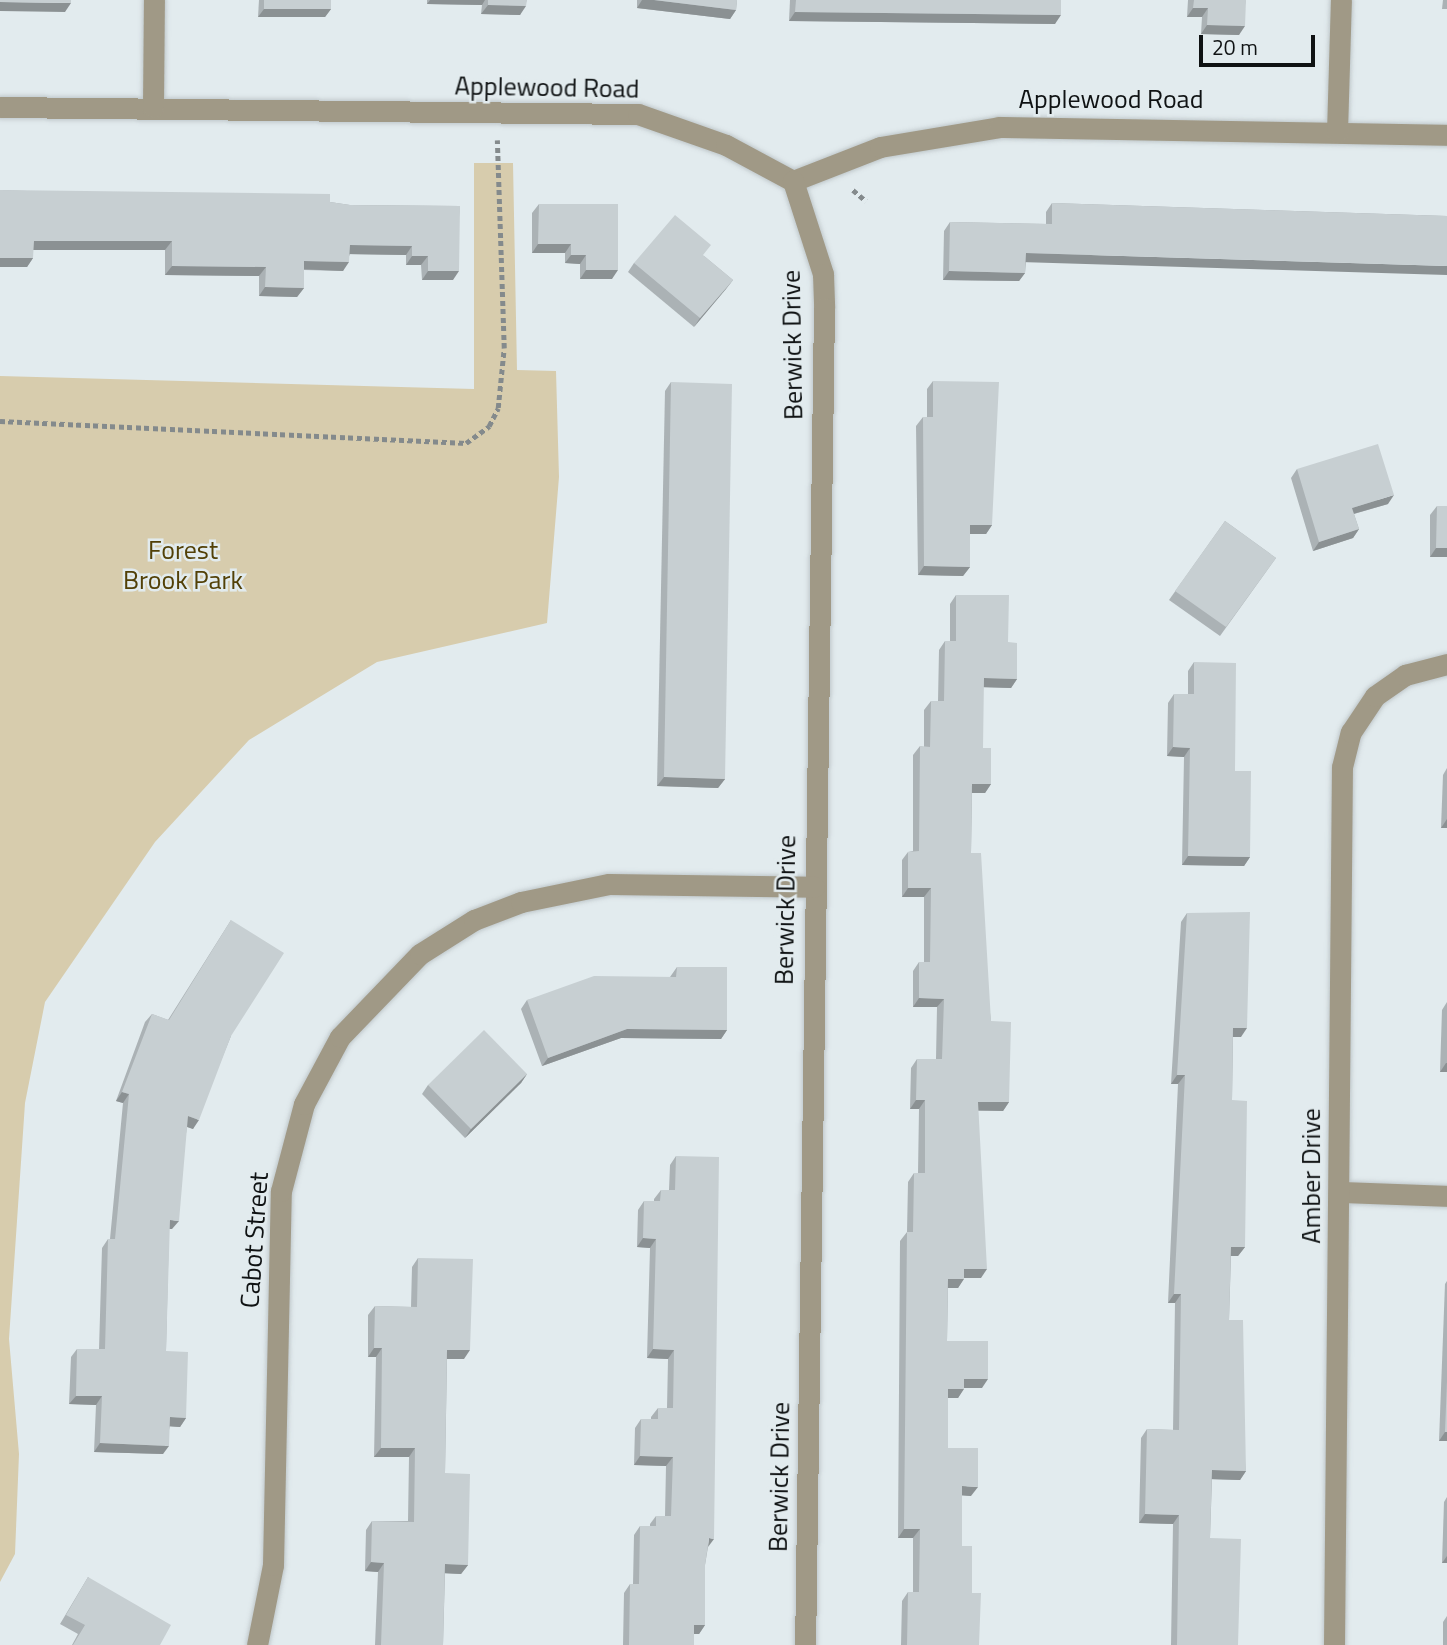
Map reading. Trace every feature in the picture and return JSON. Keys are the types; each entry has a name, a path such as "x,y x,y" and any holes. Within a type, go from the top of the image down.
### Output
{"street":[{"path":"153,107 154,0"},
{"path":"1338,132 1341,0"},
{"name":"Applewood Road","path":"0,107 638,114 726,145 793,181 880,147 999,127 1447,135"},
{"name":"Berwick Drive","path":"793,181 820,262 824,308 804,1645"},
{"name":"Amber Drive","path":"1334,1645 1342,767 1363,712 1405,676 1447,664"},
{"name":"Cabot Street","path":"257,1645 273,1565 281,1191 304,1104 340,1037 420,954 474,920 521,902 609,884 814,887"},
{"path":"1339,1192 1447,1196"}],"path":[{"path":"0,421 466,443 489,426 499,396 504,348 497,134"},
{"path":"852,189 866,201"}],"green space":[{"name":"Forest Brook Park","path":"474,163 513,163 517,370 556,371 559,477 547,623 377,662 249,740 155,842 45,1002 25,1103 9,1339 19,1454 15,1554 0,1582 0,376 474,389"}],"building":[{"path":"71,0 71,3 0,2"},
{"path":"264,0 331,0 331,9 264,9"},
{"path":"488,0 527,0 526,6 488,5"},
{"path":"654,0 737,0 736,10"},
{"path":"796,0 1061,0 1061,15 795,12"},
{"path":"1194,0 1246,0 1245,26 1207,25 1208,8 1193,8"},
{"path":"0,190 330,194 330,202 350,205 460,206 459,271 428,271 428,256 412,256 412,246 350,245 349,262 304,261 304,288 265,287 266,267 172,266 172,241 34,241 33,258 0,258"},
{"path":"1052,203 1447,216 1447,266 1026,253 1025,273 949,271 950,222 1052,224"},
{"path":"539,204 618,204 618,270 586,270 586,255 571,255 571,244 538,244"},
{"path":"675,215 711,245 703,255 733,280 700,318 634,263"},
{"path":"933,381 999,382 992,525 970,525 970,567 924,566 923,417 933,417"},
{"path":"671,382 732,384 725,779 664,777"},
{"path":"1378,444 1394,495 1352,508 1359,529 1319,542 1297,469"},
{"path":"1437,506 1447,506 1447,548 1436,548"},
{"path":"1225,521 1276,558 1226,627 1175,591"},
{"path":"956,595 1009,595 1008,642 1017,643 1017,679 984,678 983,748 991,748 991,784 972,784 971,853 981,853 991,1021 1011,1022 1009,1102 978,1102 987,1269 964,1269 964,1279 948,1279 947,1341 988,1341 988,1379 964,1379 964,1389 948,1389 948,1448 978,1448 978,1487 962,1486 962,1546 972,1546 972,1593 981,1593 979,1645 907,1645 908,1592 919,1592 920,1529 904,1529 907,1232 913,1232 914,1173 925,1173 925,1100 916,1100 917,1059 942,1059 944,999 919,998 919,962 930,962 931,888 908,888 908,852 919,851 920,746 930,747 931,701 944,701 945,641 956,641"},
{"path":"1194,662 1236,663 1235,771 1251,771 1250,857 1188,856 1190,748 1173,747 1174,694 1194,694"},
{"path":"1250,912 1247,1028 1233,1028 1232,1100 1247,1101 1245,1247 1231,1247 1229,1320 1243,1320 1246,1471 1212,1470 1210,1538 1241,1539 1238,1645 1177,1645 1179,1515 1145,1514 1147,1429 1179,1430 1181,1294 1174,1294 1185,1075 1177,1075 1187,913"},
{"path":"231,920 284,953 231,1036 199,1120 188,1116 179,1221 170,1220 166,1351 188,1352 186,1418 170,1417 169,1446 100,1443 102,1396 76,1396 77,1349 105,1349 108,1239 115,1239 129,1094 122,1092 152,1014 169,1020"},
{"path":"677,967 727,967 727,1030 627,1029 548,1058 527,1000 594,976 676,977"},
{"path":"484,1030 527,1074 471,1129 428,1085"},
{"path":"676,1156 719,1157 714,1539 709,1538 705,1565 705,1625 694,1625 694,1645 629,1645 630,1584 639,1584 640,1526 656,1526 656,1516 671,1516 673,1457 640,1456 641,1419 658,1419 658,1408 673,1408 674,1350 653,1349 656,1239 643,1238 644,1201 660,1201 661,1190 675,1190"},
{"path":"418,1258 473,1259 470,1350 447,1350 445,1473 470,1474 468,1565 445,1564 443,1645 381,1645 384,1563 371,1562 372,1521 414,1522 415,1448 381,1448 382,1348 374,1348 375,1306 417,1307"},
{"path":"1447,1381 1447,1432 1445,1432"},
{"path":"88,1577 171,1625 160,1645 73,1645 85,1625 66,1615"}]}
